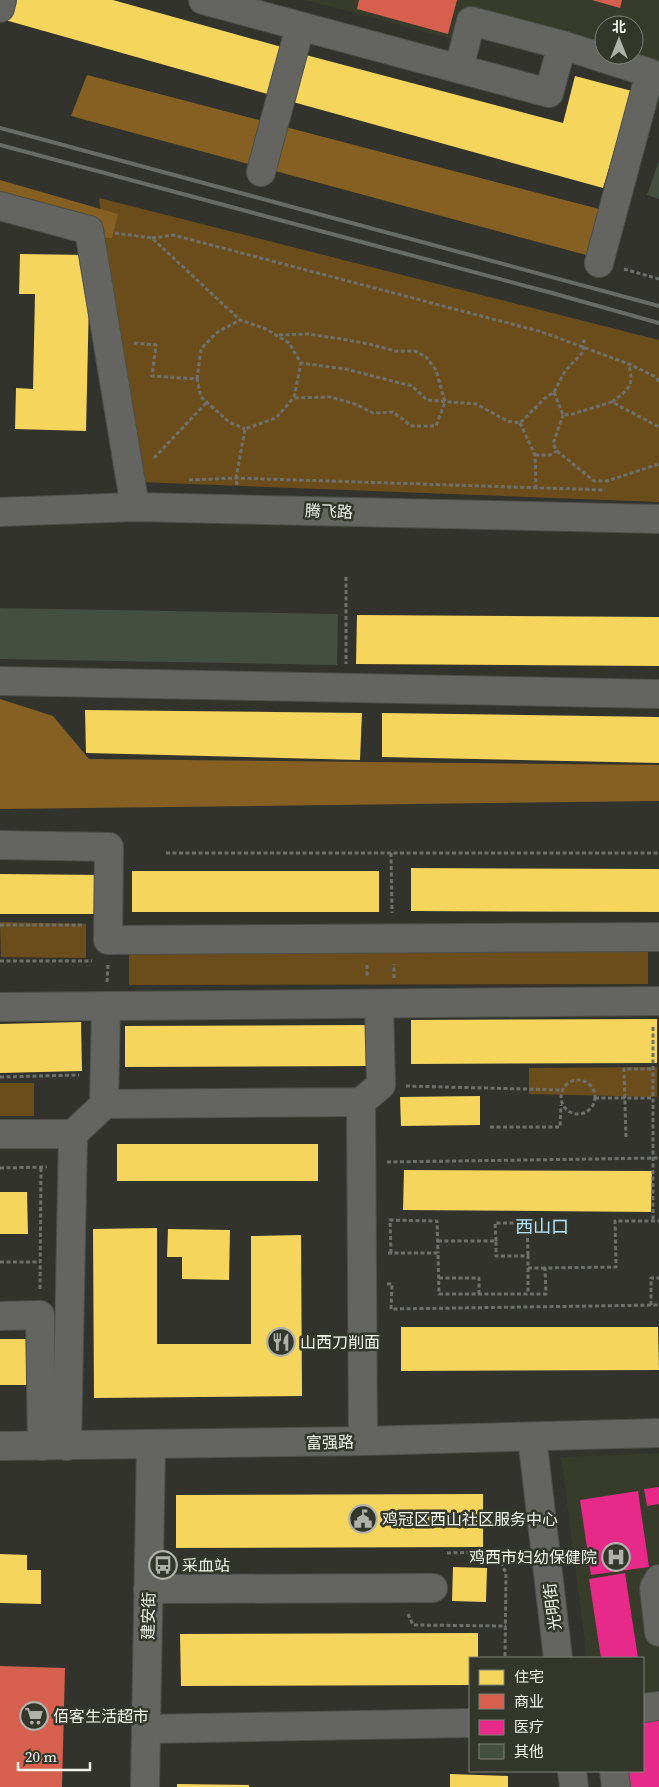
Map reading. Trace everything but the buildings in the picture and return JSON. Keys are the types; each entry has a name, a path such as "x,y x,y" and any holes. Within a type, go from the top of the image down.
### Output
{"street":[{"path":"0,8 2,0"},
{"path":"202,0 549,93 562,46"},
{"path":"458,68 471,21 650,73 599,262"},
{"path":"261,172 300,26"},
{"path":"0,206 89,230 133,494"},
{"name":"腾飞路","path":"0,512 133,494 239,508 659,519"},
{"path":"0,681 659,694"},
{"path":"0,845 109,847 105,942 659,938"},
{"path":"0,1007 656,1001"},
{"path":"364,1441 362,1162 371,1093 379,1004"},
{"path":"104,1105 106,1006"},
{"path":"0,1134 73,1134 104,1105 371,1093"},
{"path":"54,1446 70,1262 73,1134"},
{"path":"0,1316 40,1315 54,1446"},
{"name":"富强路","path":"0,1446 364,1441 659,1433"},
{"name":"光明街","path":"532,1437 558,1657"},
{"name":"建安街","path":"145,1787 150,1444"},
{"path":"659,1579 654,1588 659,1632"},
{"path":"148,1589 433,1588"},
{"path":"644,1708 659,1706"},
{"path":"146,1729 469,1723"},
{"path":"572,1772 574,1787"},
{"path":"614,1772 616,1787"}],"path":[{"path":"89,230 152,238 173,235 542,332 629,364 656,378 659,382"},
{"path":"152,238 240,320 266,329 289,343 301,363 293,398 276,418 245,429 229,422 201,397 197,379 201,349 216,333 240,320"},
{"path":"599,262 659,279"},
{"path":"277,336 308,334 369,344 395,351 415,351 426,357 436,370 445,402 436,426 412,426 393,412 373,413 355,404 330,397 293,398"},
{"path":"520,424 544,399 554,392 565,371 584,352 584,339"},
{"path":"126,343 156,345 152,376 197,379"},
{"path":"301,363 345,369 412,386 427,400 476,404 507,421 520,424"},
{"path":"563,415 573,414 612,402 626,391 632,380 629,364"},
{"path":"554,392 563,415 553,444 557,451 594,481 607,481 659,464"},
{"path":"133,494 207,402"},
{"path":"612,402 659,427"},
{"path":"520,424 534,455 537,517"},
{"path":"239,508 236,478 245,429"},
{"path":"534,455 550,454 557,451"},
{"path":"188,480 236,478 610,490"},
{"path":"346,577 347,688"},
{"path":"166,853 659,853"},
{"path":"391,853 392,914"},
{"path":"0,925 105,942"},
{"path":"0,961 105,942"},
{"path":"653,1221 653,1069 656,1001"},
{"path":"626,1137 624,1069 653,1069"},
{"path":"0,1077 105,1075"},
{"path":"490,1127 560,1126 560,1099 562,1090 572,1081 584,1081 593,1088 596,1098 591,1109 581,1115 570,1113 561,1102"},
{"path":"371,1093 562,1090"},
{"path":"596,1098 653,1098"},
{"path":"362,1162 659,1158"},
{"path":"0,1168 41,1168 72,1163"},
{"path":"40,1292 41,1168"},
{"path":"391,1253 390,1220 438,1221 439,1294 546,1294 545,1268"},
{"path":"528,1268 616,1267 615,1221 659,1221"},
{"path":"528,1256 496,1256 495,1222 527,1222 528,1256 528,1294"},
{"path":"438,1241 496,1241"},
{"path":"363,1252 438,1253"},
{"path":"0,1262 70,1262"},
{"path":"439,1278 479,1278 479,1294"},
{"path":"651,1305 651,1278 659,1278"},
{"path":"392,1284 391,1309 659,1305"},
{"path":"447,1553 492,1552 501,1563 506,1573 505,1657"},
{"path":"395,1588 413,1625 506,1626"}],"shaded area":[{"path":"306,0 659,0 659,70 644,61 644,15 594,15 594,51 467,14 460,41"},
{"path":"87,75 603,210 590,256 71,116"},
{"path":"0,180 118,214 112,238 81,236 0,212"},
{"path":"99,198 659,340 659,502 138,482"},
{"path":"0,699 53,716 89,759 659,765 659,801 0,809"},
{"path":"0,922 86,924 86,958 1,957"},
{"path":"648,946 648,984 129,985 129,947"},
{"path":"657,1067 657,1097 529,1094 529,1068"},
{"path":"0,1083 34,1083 34,1116 0,1116"},
{"name":"鸡西市妇幼保健院","path":"659,1453 659,1787 608,1772 644,1772 644,1657 587,1657 561,1457"}],"railway":[{"path":"0,128 659,306"},
{"path":"0,145 659,323"}],"place":[{"name":"山西刀削面","path":"281,1342"},
{"name":"鸡冠区西山社区服务中心","path":"363,1519"},
{"name":"鸡西市妇幼保健院","path":"616,1557"},
{"name":"采血站","path":"163,1565"},
{"name":"佰客生活超市","path":"34,1716"}],"district":[{"name":"西山口","path":"542,1227"}]}
